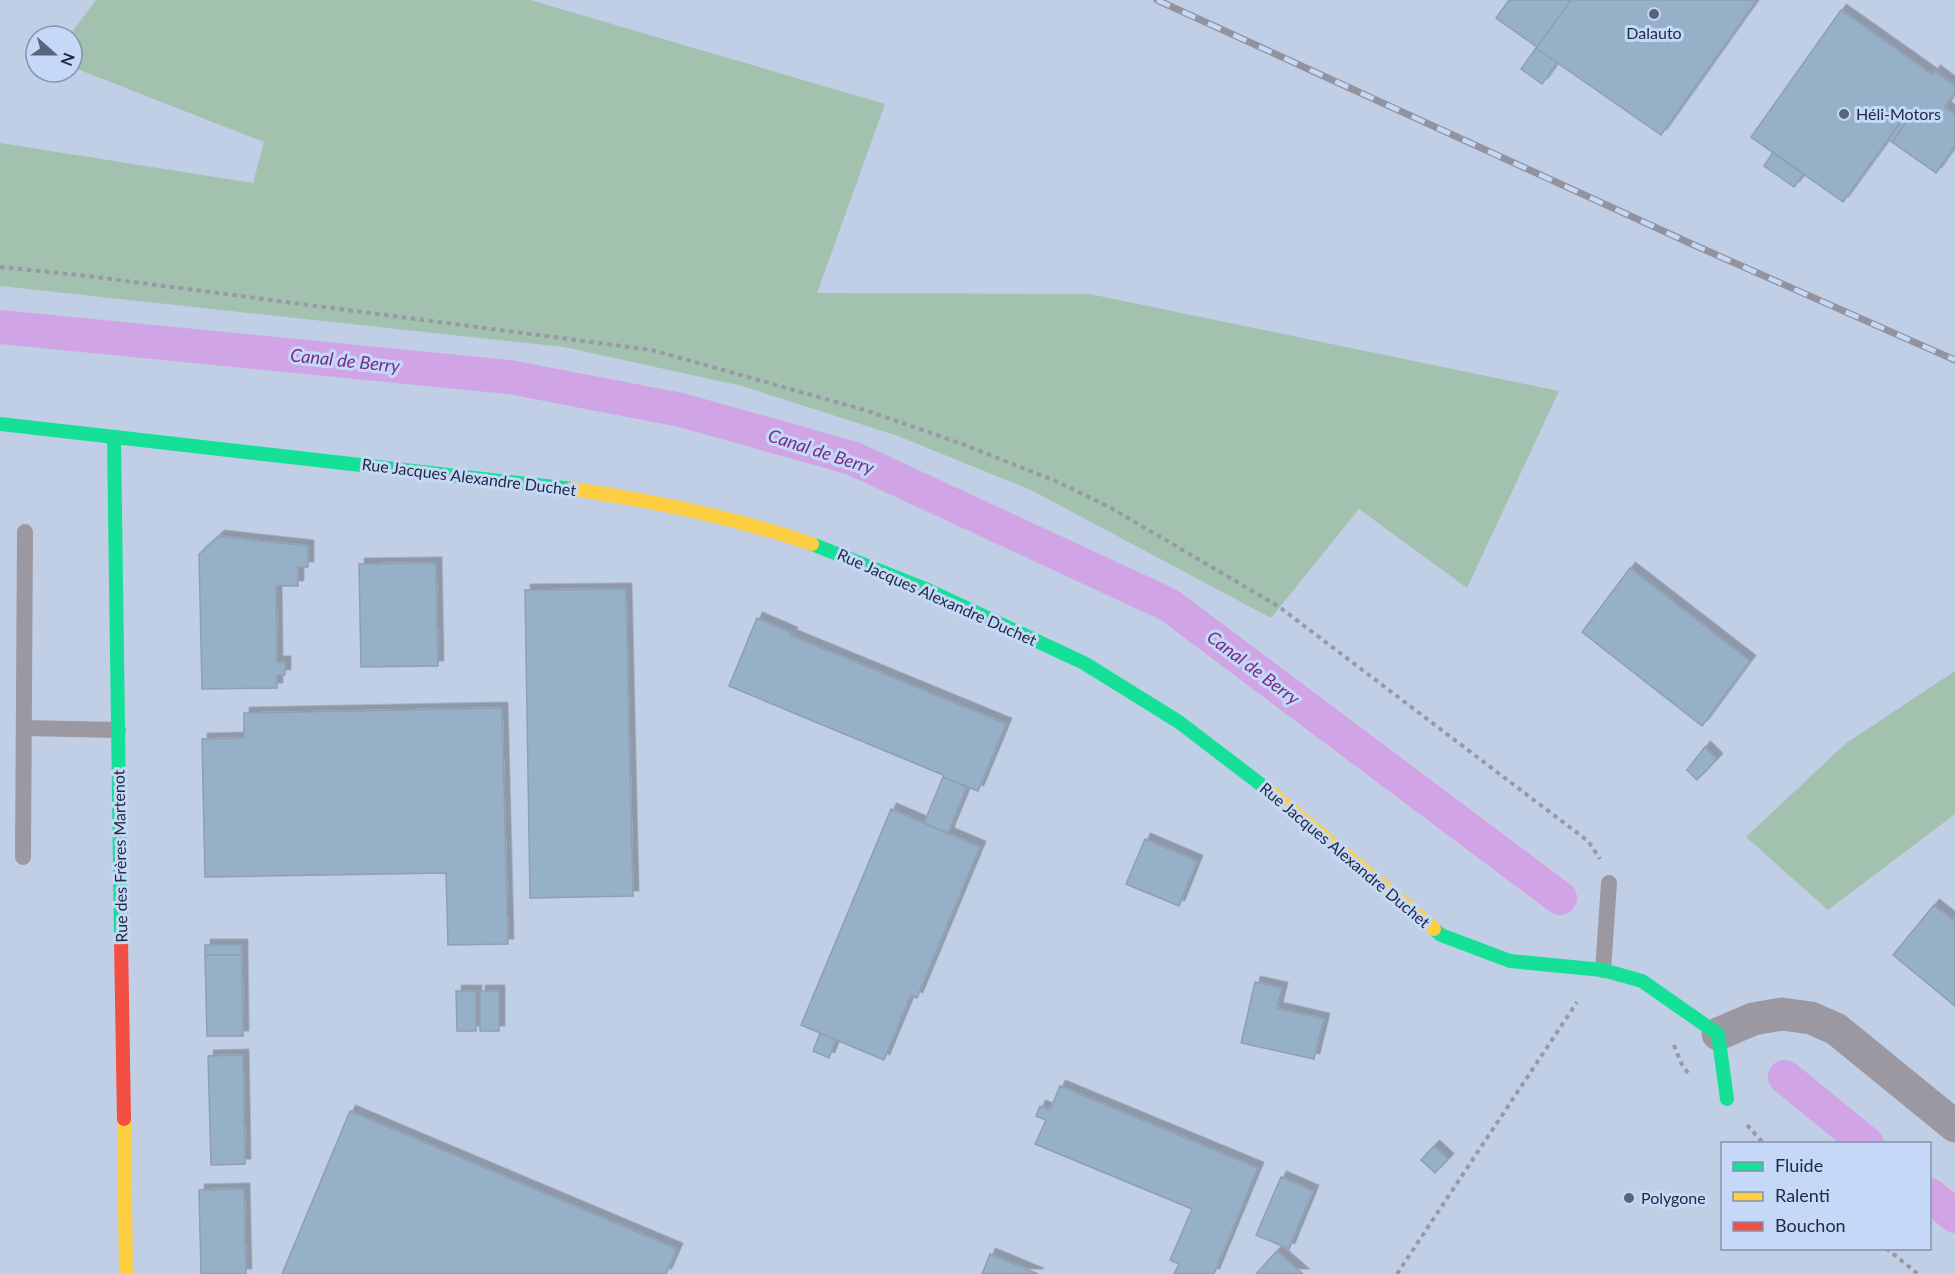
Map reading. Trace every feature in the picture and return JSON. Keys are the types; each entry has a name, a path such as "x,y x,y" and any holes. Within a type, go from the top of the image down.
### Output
{"street":[{"name":"Rue Jacques Alexandre Duchet","path":"0,424 114,439 521,480 607,494 733,520 824,547 913,582 1083,663 1162,711 1225,755 1440,934 1510,961 1603,970 1642,981 1718,1034"},
{"name":"Rue des Frères Martenot","path":"114,439 126,1274"},
{"path":"1727,1099 1718,1034 1753,1019 1782,1014 1811,1018 1836,1029 1955,1126"}],"lane":[{"path":"23,857 25,532"},
{"path":"24,728 118,730"},
{"path":"1603,970 1609,883"}],"path":[{"path":"0,267 88,276 652,350 868,411 965,445 1058,482 1111,508 1278,606 1588,841 1599,856 1609,883"},
{"path":"1397,1274 1582,995"},
{"path":"1670,1036 1681,1063 1689,1075 1727,1099 1763,1142"},
{"path":"1888,1250 1918,1274"}],"green space":[{"path":"96,0 530,0 885,104 817,293 1090,294 1559,391 1467,588 1359,509 1271,618 1031,490 898,436 742,386 564,347 0,286 0,143 253,183 264,142 84,72 84,24 78,24"},
{"path":"1955,671 1955,814 1828,910 1746,837 1845,744"}],"building":[{"path":"1509,0 1571,0 1537,47 1496,18"},
{"path":"1571,0 1757,0 1661,135 1536,48"},
{"path":"1841,10 1933,75 1935,71 1955,86 1955,93 1945,107 1955,115 1955,146 1936,173 1892,142 1911,115 1908,112 1843,202 1751,137"},
{"path":"1536,48 1557,63 1542,84 1521,69"},
{"path":"1908,112 1911,115 1892,142 1888,139"},
{"path":"1773,152 1804,174 1794,187 1764,166"},
{"path":"219,536 308,546 308,567 298,567 298,586 276,586 277,662 285,662 285,675 277,675 277,688 202,689 199,554"},
{"path":"436,563 438,666 361,667 359,564"},
{"path":"1630,568 1750,661 1702,726 1582,632"},
{"path":"626,589 633,896 530,898 525,590"},
{"path":"757,618 792,633 790,635 1006,724 978,791 729,686"},
{"path":"502,708 508,944 448,945 446,873 205,877 202,739 244,738 244,713"},
{"path":"1705,747 1717,759 1697,780 1687,770"},
{"path":"943,777 967,787 948,833 924,823"},
{"path":"891,809 980,847 917,998 911,995 884,1060 801,1025"},
{"path":"1145,839 1197,861 1179,906 1126,884"},
{"path":"1934,905 1953,920 1955,918 1955,1006 1893,955"},
{"path":"205,945 242,945 242,955 205,955"},
{"path":"205,955 242,955 243,1036 207,1036"},
{"path":"1255,982 1282,988 1277,1008 1324,1019 1314,1059 1241,1043"},
{"path":"456,991 476,991 476,1031 457,1031"},
{"path":"480,991 499,991 499,1031 480,1031"},
{"path":"820,1033 836,1040 829,1058 813,1051"},
{"path":"243,1055 245,1164 211,1165 208,1056"},
{"path":"1060,1086 1258,1168 1214,1274 1174,1274 1179,1264 1170,1260 1192,1209 1035,1144 1046,1120 1036,1116 1040,1106 1050,1110"},
{"path":"350,1111 677,1249 666,1274 282,1274"},
{"path":"1434,1146 1448,1159 1435,1173 1421,1160"},
{"path":"1281,1177 1313,1191 1289,1249 1256,1235"},
{"path":"244,1189 246,1274 201,1274 199,1190"},
{"path":"1277,1251 1303,1274 1256,1274"},
{"path":"990,1254 1038,1274 982,1274"}],"waterway":[{"name":"Canal de Berry","path":"0,327 509,377 681,410 852,458 1169,605 1560,898"},
{"name":"Canal de Berry","path":"1785,1077 1865,1142"},
{"name":"Canal de Berry","path":"1931,1196 1955,1216"}],"railway":[{"path":"1157,0 1694,245 1955,360"}],"traffic: fast":[{"path":"0,424 572,489"},
{"path":"114,439 121,940"},
{"path":"812,544 928,590 1084,663 1179,722 1268,790"},
{"path":"1434,929 1441,935 1510,961 1603,970 1642,981 1718,1034 1727,1099"}],"traffic: slow":[{"path":"572,489 694,511 783,534 812,544"},
{"path":"1268,790 1434,929"},
{"path":"124,1119 126,1274"}],"traffic: jam":[{"path":"121,940 124,1119"}],"place":[{"name":"Dalauto","path":"1654,14"},
{"name":"Héli-Motors","path":"1844,114"},
{"name":"Polygone","path":"1629,1198"}]}
